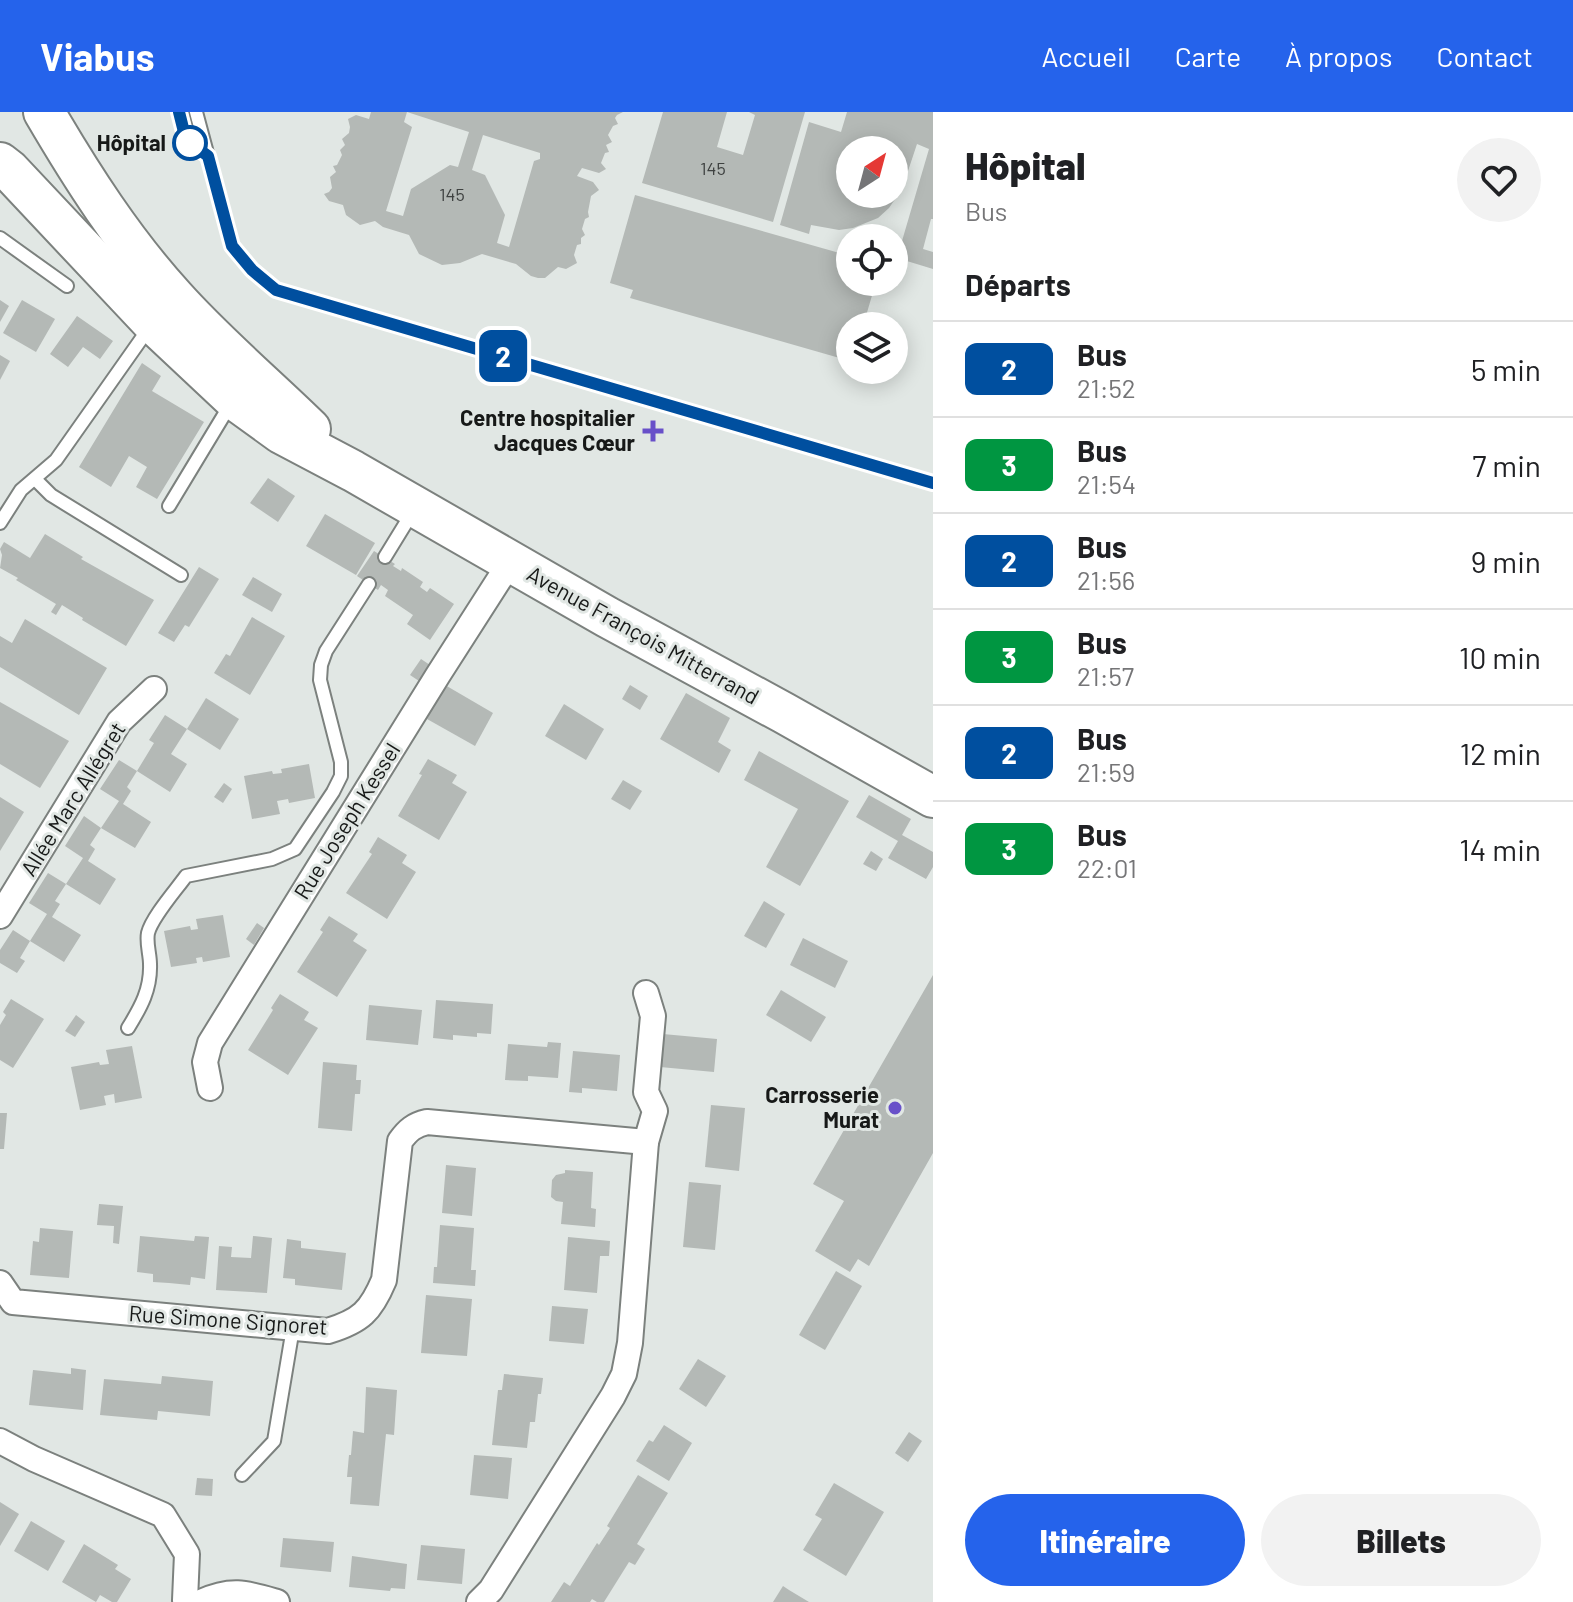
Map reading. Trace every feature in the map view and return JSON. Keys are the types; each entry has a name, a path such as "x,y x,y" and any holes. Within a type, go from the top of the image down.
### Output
{"main road":[{"name":"Avenue François Mitterrand","path":"44,112 82,176 148,268 164,311 234,399 281,433 933,797"},
{"name":"Avenue François Mitterrand","path":"0,163 164,311 353,471"}],"street":[{"name":"Rue Joseph Kessel","path":"210,1088 205,1062 210,1043 511,561"},
{"name":"Allée Marc Allégret","path":"0,916 119,722 154,689"},
{"path":"485,1598 624,1374 630,1343 646,1142 655,1111 646,1092 653,1016 646,993"},
{"name":"Rue Simone Signoret","path":"4,1302 328,1331 349,1324 364,1314 377,1298 384,1280 400,1141 416,1124 427,1122 646,1142"},
{"path":"0,1441 163,1515 187,1554 187,1602"},
{"path":"201,1602 217,1595 245,1592 277,1602"}],"lane":[{"path":"179,112 186,140 208,156"},
{"path":"196,112 232,246 252,270 276,290 933,483"},
{"path":"0,238 67,286"},
{"path":"0,523 21,490 56,460 164,311"},
{"path":"169,506 234,399"},
{"path":"35,479 51,495 181,575"},
{"path":"385,557 416,507"},
{"path":"128,1028 144,1003 150,983 147,936 151,924 186,876 272,859 295,849 333,792 341,776 341,762 320,680 321,665 326,651 369,584"},
{"path":"242,1475 274,1441 293,1328"}],"building":[{"path":"371,112 407,112 623,112 615,118 618,124 608,135 612,142 606,145 609,152 605,153 601,163 606,169 599,173 582,168 577,176 593,182 599,190 591,196 589,217 585,219 582,229 585,235 574,255 577,263 566,269 558,267 545,278 531,276 516,264 482,254 460,263 442,265 419,254 409,235 383,227 375,221 360,225 346,215 343,205 329,201 324,194 332,188 330,177 336,172 333,166 337,165 342,155 340,150 345,145 342,139 349,133 348,119 356,115 369,119","holes":["407,112 469,132 458,167 450,165 411,189 403,216 386,211 412,127 404,122","483,135 540,153 540,159 534,161 509,247 497,243 505,215 485,175 472,170"]},
{"path":"663,112 727,112 717,147 743,155 755,115 749,112 805,112 773,222 642,183"},
{"path":"847,112 933,112 933,219 923,249 933,252 933,269 908,261 907,224 929,149 917,144 908,171 908,136 836,136 836,208 889,208 878,218 863,224 836,224 836,229 811,225 809,234 780,225 809,122 841,132"},
{"path":"635,195 836,252 836,296 872,296 867,312 836,312 836,357 630,298 633,290 610,283"},
{"path":"0,300 9,306 0,322"},
{"path":"22,300 55,319 36,352 3,333"},
{"path":"77,316 113,341 100,359 83,347 68,367 50,354"},
{"path":"0,355 10,361 0,380"},
{"path":"142,363 161,376 152,391 204,422 157,499 136,487 147,467 129,456 111,487 79,467"},
{"path":"268,478 295,496 278,522 250,503"},
{"path":"325,514 375,543 356,575 306,546"},
{"path":"45,534 83,557 81,559 154,600 126,646 62,605 56,615 51,612 56,604 0,568 0,549 4,542 30,558"},
{"path":"374,551 395,564 393,566 401,571 402,568 423,582 420,587 427,592 430,588 454,604 430,640 407,624 413,615 385,596 388,590 381,585 378,590 357,576"},
{"path":"199,567 219,579 189,627 185,625 174,642 158,633"},
{"path":"253,577 282,594 272,612 242,595"},
{"path":"252,617 285,636 250,695 214,673 226,654 230,656"},
{"path":"25,619 107,668 79,715 0,667 0,636 12,643"},
{"path":"421,659 430,665 419,681 410,675"},
{"path":"445,685 493,713 475,746 427,719"},
{"path":"630,685 648,696 640,710 622,699"},
{"path":"686,693 730,718 718,742 731,750 719,773 660,739"},
{"path":"206,698 239,719 220,750 187,729"},
{"path":"0,702 69,741 40,788 0,764"},
{"path":"564,704 604,729 586,760 545,736"},
{"path":"165,715 187,729 171,754 187,764 170,792 137,771 154,743 149,740"},
{"path":"759,751 849,801 800,886 766,867 798,809 744,780"},
{"path":"428,759 457,775 452,783 467,792 439,840 398,816"},
{"path":"119,760 137,771 127,787 131,791 123,804 151,822 135,848 101,828 119,801 100,789"},
{"path":"309,764 315,798 289,803 288,799 277,801 280,814 252,819 244,776 272,771 273,774 282,773 281,769"},
{"path":"623,780 642,791 630,810 611,799"},
{"path":"224,783 232,789 223,803 214,797"},
{"path":"869,795 911,819 902,835 933,852 933,867 926,879 888,858 898,841 856,817"},
{"path":"0,797 24,812 0,851"},
{"path":"84,816 101,828 90,845 95,849 88,861 116,879 100,905 66,884 83,858 65,846"},
{"path":"378,837 407,855 402,863 416,872 387,919 346,893 372,854 369,852"},
{"path":"871,851 883,859 876,871 863,864"},
{"path":"48,873 66,884 55,901 60,904 52,917 81,935 64,962 30,941 47,914 29,903"},
{"path":"764,901 785,914 766,948 744,936"},
{"path":"223,915 230,957 203,962 202,957 196,958 197,963 171,967 164,931 190,926 191,930 198,929 196,919"},
{"path":"329,916 358,934 353,941 367,950 337,997 297,972 323,932 320,930"},
{"path":"257,923 264,928 254,945 246,939"},
{"path":"13,930 30,941 20,958 25,961 17,973 0,963 0,950"},
{"path":"803,938 848,961 835,988 790,965"},
{"name":"Carrosserie Murat","path":"933,975 933,1153 869,1266 858,1259 850,1272 815,1251 844,1201 813,1184"},
{"path":"781,990 826,1017 811,1042 766,1015"},
{"path":"280,994 309,1012 304,1020 318,1028 288,1075 248,1050"},
{"path":"11,999 44,1019 13,1068 0,1060 0,1025"},
{"path":"436,1000 493,1004 491,1034 477,1033 477,1037 453,1035 453,1040 433,1038"},
{"path":"369,1005 422,1010 418,1045 366,1040"},
{"path":"76,1015 85,1022 75,1037 65,1031"},
{"path":"663,1034 717,1039 714,1072 660,1067"},
{"path":"548,1042 561,1043 558,1078 528,1076 528,1081 505,1080 508,1044 547,1047"},
{"path":"132,1046 142,1098 115,1103 114,1094 104,1096 106,1105 80,1110 71,1067 99,1062 100,1065 109,1064 106,1050"},
{"path":"573,1051 620,1055 617,1091 582,1088 582,1093 569,1092"},
{"path":"323,1062 357,1065 356,1080 361,1080 360,1094 355,1094 352,1131 318,1128"},
{"path":"711,1105 745,1108 739,1171 705,1167"},
{"path":"0,1113 7,1113 4,1149 0,1149"},
{"path":"446,1165 476,1168 472,1216 442,1213"},
{"path":"565,1170 593,1172 591,1208 596,1209 595,1227 561,1224 563,1202 551,1197 552,1180"},
{"path":"689,1182 721,1185 715,1250 683,1247"},
{"path":"99,1204 123,1206 119,1244 113,1243 114,1226 97,1225"},
{"path":"440,1225 474,1228 471,1270 476,1270 475,1286 433,1283"},
{"path":"40,1228 73,1231 69,1278 30,1275 33,1241 39,1242"},
{"path":"140,1236 194,1241 195,1236 209,1237 205,1279 191,1277 190,1285 153,1282 153,1274 137,1272"},
{"path":"253,1236 272,1238 267,1293 216,1290 219,1246 232,1247 231,1257 251,1258"},
{"path":"568,1237 610,1241 609,1256 600,1256 597,1293 564,1290"},
{"path":"287,1239 301,1241 301,1248 346,1253 342,1290 295,1285 295,1279 283,1278"},
{"path":"836,1271 862,1286 825,1350 799,1335"},
{"path":"426,1295 472,1299 467,1356 421,1353"},
{"path":"552,1306 588,1309 584,1344 549,1341"},
{"path":"698,1359 726,1376 706,1407 679,1389"},
{"path":"71,1368 86,1370 83,1410 29,1405 33,1370 71,1374"},
{"path":"504,1374 543,1378 535,1422 530,1422 527,1448 492,1445 498,1390 502,1390"},
{"path":"162,1376 213,1381 210,1416 158,1411 157,1420 100,1415 104,1379 161,1384"},
{"path":"366,1387 397,1390 394,1435 386,1434 379,1506 350,1504 352,1477 347,1477 353,1431 364,1433"},
{"path":"664,1425 692,1443 669,1481 636,1461 649,1440 653,1442"},
{"path":"909,1432 922,1441 908,1462 895,1453"},
{"path":"474,1455 512,1458 508,1499 470,1495"},
{"path":"638,1475 668,1493 637,1544 645,1549 635,1565 629,1562 604,1602 592,1599 590,1602 551,1602 564,1582 570,1586 597,1543 599,1545"},
{"path":"197,1478 213,1479 212,1496 195,1495"},
{"path":"834,1483 884,1512 846,1576 803,1550 822,1519 815,1515"},
{"path":"0,1502 19,1514 0,1546"},
{"path":"31,1521 65,1541 48,1571 14,1551"},
{"path":"283,1538 334,1542 331,1572 280,1567"},
{"path":"84,1544 118,1565 115,1569 131,1579 117,1602 100,1595 96,1602 62,1582"},
{"path":"421,1545 465,1549 462,1584 417,1580"},
{"path":"352,1556 407,1564 405,1589 391,1588 390,1591 349,1587"},
{"path":"783,1586 789,1590 809,1602 773,1602"}],"bus line":[{"name":"2","path":"179,112 186,140 208,156 232,246 252,270 276,290 933,483"}],"place":[{"name":"Hôpital","path":"190,143"},
{"name":"Centre hospitalier Jacques Cœur","path":"653,431"},
{"name":"Carrosserie Murat","path":"895,1108"}]}
